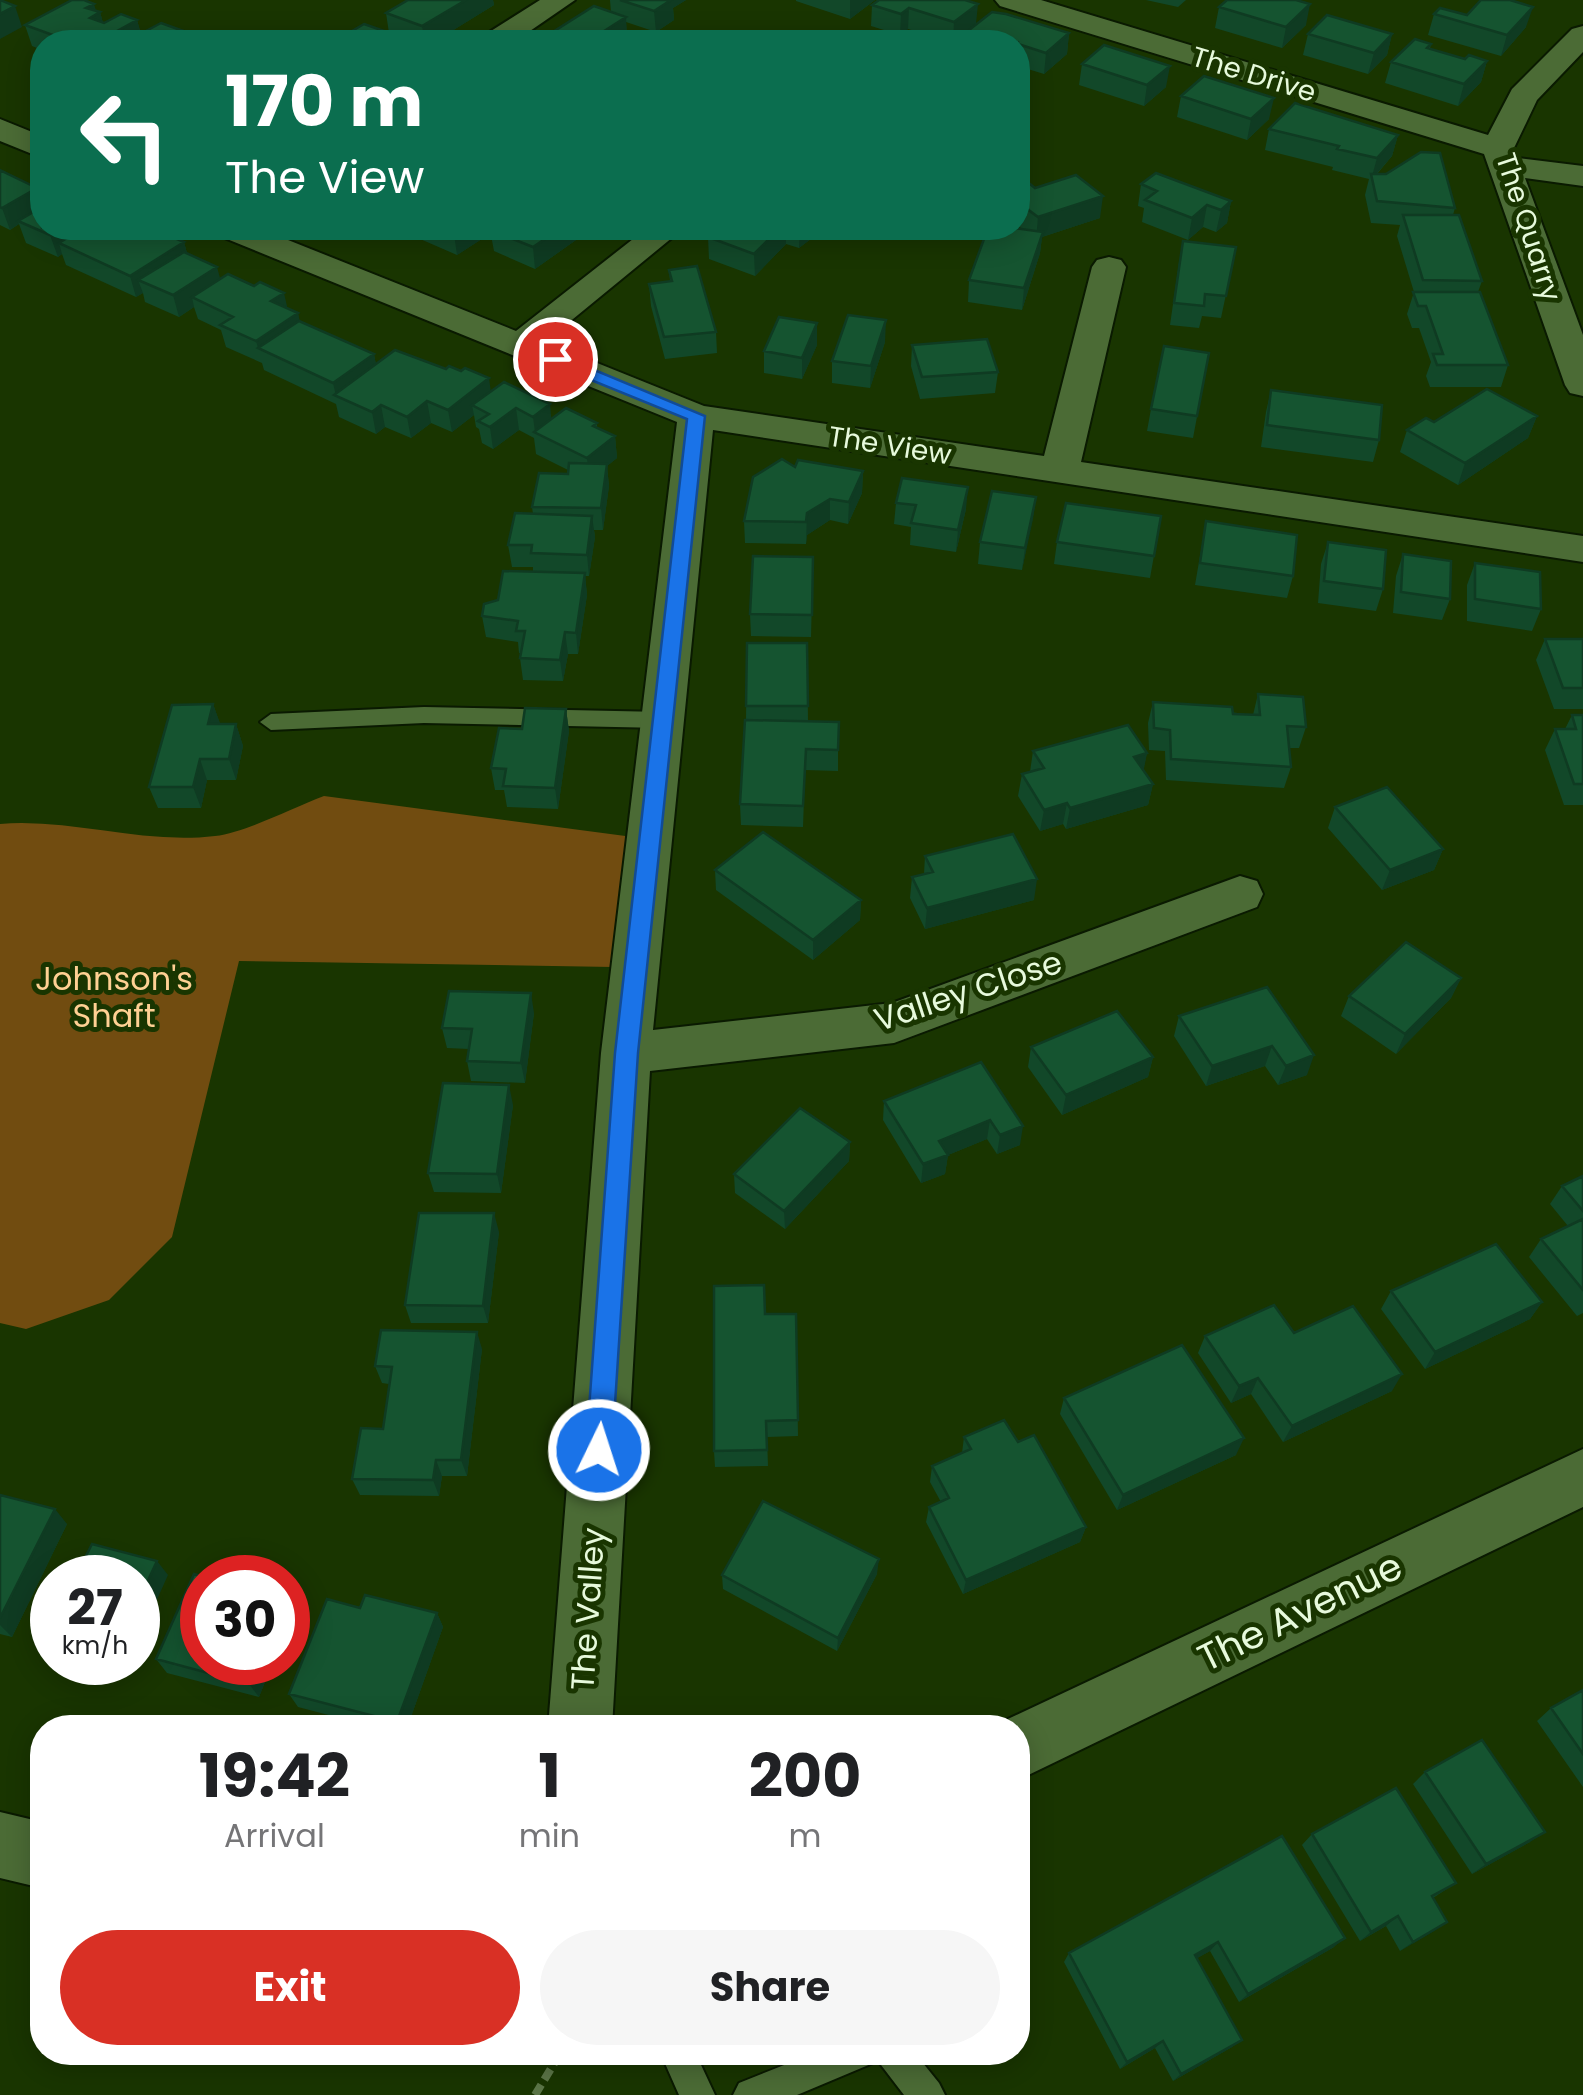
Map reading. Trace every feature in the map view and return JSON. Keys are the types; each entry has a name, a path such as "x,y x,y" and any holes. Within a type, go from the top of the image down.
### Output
{"street":[{"path":"513,30 560,0"},
{"name":"The Drive","path":"1010,0 1501,157 1583,176"},
{"name":"The Quarry","path":"1583,34 1523,96 1501,157 1583,385"},
{"path":"0,130 30,143"},
{"name":"The View","path":"259,240 696,416 1583,549"},
{"path":"520,345 652,240"},
{"path":"1060,471 1109,267"},
{"name":"The Valley","path":"581,1715 626,1053 696,416"},
{"name":"Valley Close","path":"626,1053 894,1023 1240,894"},
{"name":"The Avenue","path":"1030,1742 1583,1476"},
{"path":"0,1845 30,1852"}],"lane":[{"path":"270,722 424,714 663,720"},
{"path":"683,2065 698,2095"},
{"path":"752,2095 830,2065"},
{"path":"903,2065 928,2095"}],"path":[{"path":"535,2095 553,2065"}],"green space":[{"name":"Johnson's Shaft","path":"324,796 633,837 613,967 239,961 172,1237 109,1300 26,1329 0,1323 0,824 53,825 161,837 215,836 255,825"}],"building":[{"path":"0,0 15,6 0,14"},
{"path":"72,0 94,4 86,8 100,12 90,18 104,23 121,14 137,20 119,30 39,30 25,25"},
{"path":"408,0 466,0 422,26 386,13"},
{"path":"620,0 671,0 654,11"},
{"path":"879,0 965,0 978,4 954,22 909,8 901,14 872,5"},
{"path":"1227,0 1296,0 1310,4 1286,27 1219,7"},
{"path":"1481,0 1510,0 1533,7 1507,35 1434,14 1440,8 1467,15"},
{"path":"594,6 626,17 606,30 556,30"},
{"path":"992,12 1069,33 1046,53 1030,48 1030,30 969,30"},
{"path":"1327,15 1392,34 1374,53 1308,34"},
{"path":"161,23 181,30 148,30"},
{"path":"364,24 381,30 354,30"},
{"path":"1415,39 1431,44 1427,48 1487,61 1464,84 1391,62"},
{"path":"1104,45 1170,66 1147,85 1082,64"},
{"path":"1204,76 1274,98 1251,119 1181,96"},
{"path":"1295,103 1398,135 1377,158 1269,129"},
{"path":"1421,152 1440,153 1455,208 1377,201 1371,174 1386,174"},
{"path":"0,170 30,185 30,192 0,207"},
{"path":"1156,173 1231,201 1221,210 1207,205 1192,218 1145,200 1157,191 1141,184"},
{"path":"1076,175 1103,196 1038,217 1030,211 1030,184 1035,188"},
{"path":"30,214 30,226 18,221"},
{"path":"1403,215 1459,215 1482,281 1423,280"},
{"path":"1030,230 1043,232 1024,288 969,280 984,240 1030,240"},
{"path":"64,240 184,242 130,276 59,243"},
{"path":"515,240 543,240 533,247"},
{"path":"716,240 768,240 754,254"},
{"path":"1183,241 1236,247 1226,296 1205,294 1204,306 1174,303"},
{"path":"184,252 217,267 173,295 138,280"},
{"path":"697,266 716,332 664,337 649,284 672,281 669,270"},
{"path":"228,274 254,286 260,282 284,293 271,301 298,313 256,341 220,325 233,317 192,297"},
{"path":"1413,292 1480,292 1508,365 1437,365 1433,354 1443,354 1426,306 1418,306"},
{"path":"848,315 886,320 871,366 832,361"},
{"path":"779,317 817,323 802,358 764,351"},
{"path":"299,321 374,354 333,383 258,348"},
{"path":"987,339 998,372 922,377 912,345"},
{"path":"1164,346 1209,353 1197,416 1151,409"},
{"path":"395,350 446,369 465,368 489,378 448,410 427,401 407,417 381,405 372,412 334,395"},
{"path":"504,382 550,404 533,417 516,408 490,427 478,421 489,414 472,405"},
{"path":"1487,389 1537,416 1465,463 1407,430 1426,418 1434,422"},
{"path":"1271,390 1382,405 1379,440 1267,425"},
{"path":"566,408 615,436 587,458 534,432"},
{"path":"782,459 795,467 798,460 863,471 849,502 830,499 807,513 806,522 744,521 753,477"},
{"path":"569,463 607,464 601,508 532,507 539,473 568,474"},
{"path":"902,478 968,487 958,530 911,523 916,505 896,503"},
{"path":"992,491 1036,497 1025,548 980,542"},
{"path":"1066,503 1161,516 1154,556 1057,542"},
{"path":"515,513 592,516 587,555 531,553 532,545 508,545"},
{"path":"1206,521 1297,535 1293,576 1200,563"},
{"path":"1328,542 1386,550 1383,589 1324,581"},
{"path":"1403,554 1451,561 1450,599 1401,592"},
{"path":"753,556 813,557 812,615 750,614"},
{"path":"1475,563 1540,572 1541,609 1475,599"},
{"path":"503,571 585,573 576,633 565,632 560,660 520,658 525,631 516,631 518,621 482,616 484,604 498,600"},
{"path":"1545,639 1583,639 1583,688 1563,688"},
{"path":"747,643 807,643 808,706 746,706"},
{"path":"1258,694 1303,697 1306,727 1287,726 1291,767 1171,759 1170,730 1154,728 1153,702 1232,707 1233,714 1260,715"},
{"path":"213,704 208,724 236,724 229,759 200,759 193,787 149,787 172,705"},
{"path":"525,708 566,709 555,788 503,786 506,769 491,768 499,728 522,729"},
{"path":"1572,715 1583,715 1583,784 1574,784 1555,729 1576,729"},
{"path":"745,720 839,722 838,750 806,749 803,806 740,804"},
{"path":"1128,725 1147,753 1134,757 1153,784 1070,808 1067,803 1044,810 1022,774 1044,768 1033,751"},
{"path":"1387,787 1443,849 1390,870 1335,807"},
{"path":"763,832 861,900 813,940 715,870"},
{"path":"1013,834 1037,879 927,908 912,877 933,872 925,856"},
{"path":"1406,942 1461,978 1405,1034 1349,996"},
{"path":"1267,987 1314,1055 1286,1066 1272,1046 1212,1066 1179,1016"},
{"path":"449,991 531,993 521,1063 467,1061 472,1029 442,1028"},
{"path":"1117,1011 1153,1057 1066,1095 1031,1047"},
{"path":"981,1062 1023,1126 1000,1135 990,1120 939,1141 948,1155 923,1164 884,1101"},
{"path":"443,1083 509,1085 497,1174 428,1173"},
{"path":"800,1108 850,1142 784,1211 734,1174"},
{"path":"1583,1176 1583,1211 1562,1186"},
{"path":"419,1213 494,1213 483,1306 405,1305"},
{"path":"1583,1219 1583,1290 1541,1239"},
{"path":"1496,1244 1542,1302 1435,1352 1391,1291"},
{"path":"764,1285 765,1314 796,1314 798,1420 766,1421 767,1450 714,1451 714,1286"},
{"path":"1274,1305 1294,1333 1353,1306 1402,1374 1292,1426 1258,1378 1239,1386 1205,1336"},
{"path":"381,1330 477,1332 461,1460 436,1460 433,1480 352,1479 361,1428 383,1429 392,1367 375,1366"},
{"path":"1182,1345 1244,1438 1123,1495 1064,1398"},
{"path":"1004,1420 1018,1442 1034,1435 1086,1527 966,1580 929,1507 949,1498 932,1466 971,1449 964,1437"},
{"path":"0,1495 55,1509 0,1618"},
{"path":"763,1501 879,1559 838,1638 722,1575"},
{"path":"92,1544 134,1555 86,1555"},
{"path":"365,1595 437,1613 400,1715 370,1715 289,1694 293,1685 310,1685 310,1642 327,1599 360,1608"},
{"path":"180,1605 180,1665 160,1660 160,1650"},
{"path":"1583,1690 1583,1754 1551,1708"},
{"path":"1482,1740 1545,1832 1486,1864 1425,1772"},
{"path":"1396,1788 1456,1883 1432,1896 1447,1922 1413,1942 1398,1916 1371,1932 1312,1834"},
{"path":"1282,1836 1345,1938 1248,1994 1218,1942 1195,1955 1242,2040 1181,2074 1163,2041 1127,2062 1069,1953"}],"route":[{"path":"555,359 696,416 626,1053 599,1450"}]}
